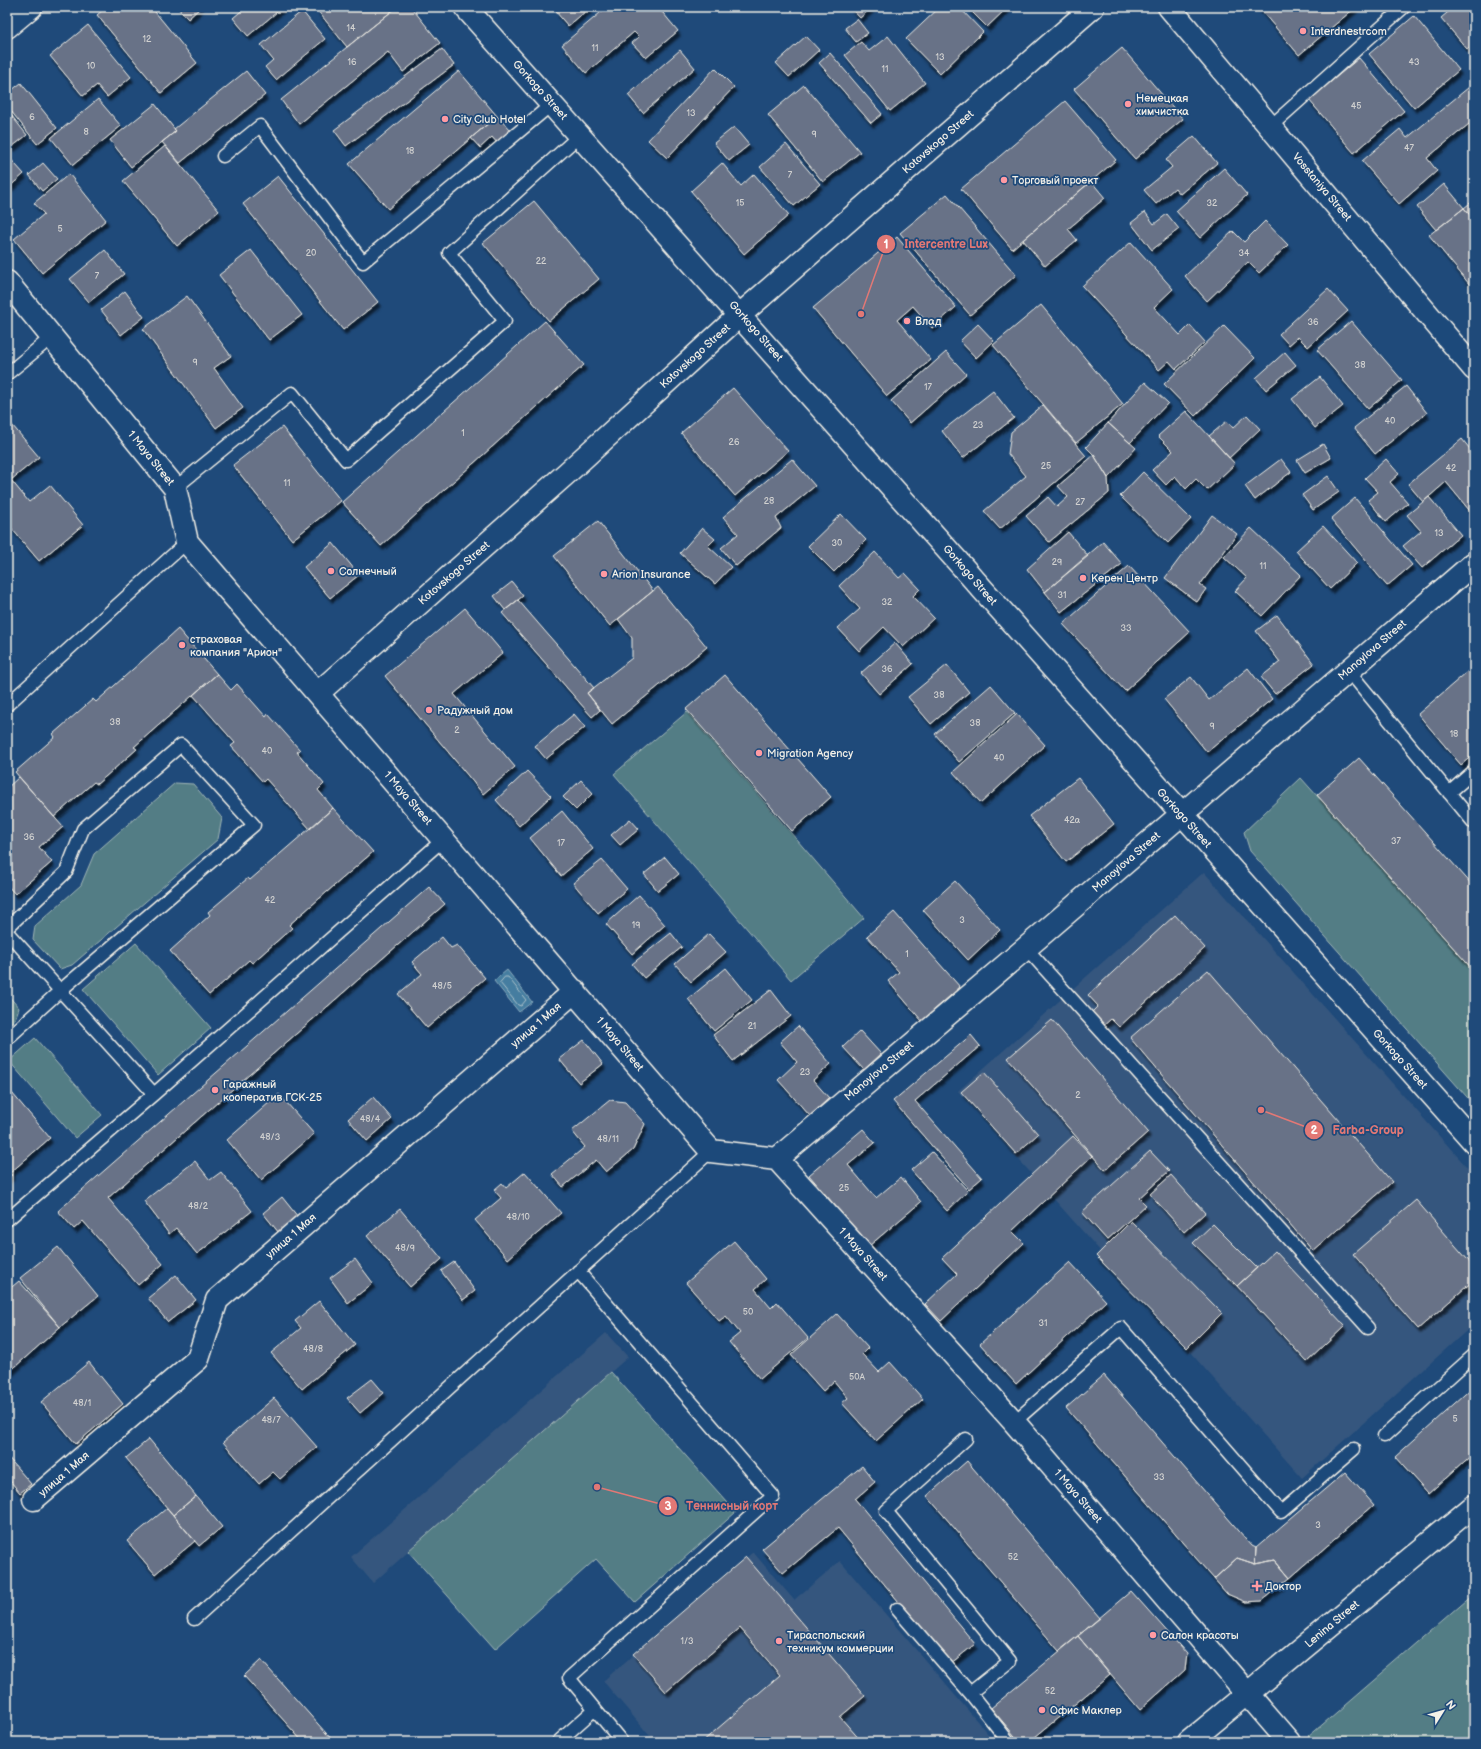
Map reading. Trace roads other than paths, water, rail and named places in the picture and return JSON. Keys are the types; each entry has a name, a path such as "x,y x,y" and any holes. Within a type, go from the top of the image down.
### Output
{"street":[{"path":"7,27 31,7"},
{"name":"Gorkogo Street","path":"466,7 741,314 1180,814 1474,1142"},
{"name":"Kotovskogo Street","path":"318,693 567,473 741,314 1094,7"},
{"name":"Vosstaniya Street","path":"1169,7 1271,126 1474,369"},
{"name":"1 Maya Street","path":"7,282 175,488 187,542 575,991 711,1151"},
{"name":"Manoylova Street","path":"777,1159 1026,948 1180,814 1474,563"},
{"name":"улица 1 Мая","path":"34,1499 198,1359 217,1300 575,991"},
{"path":"711,1151 777,1159"},
{"name":"1 Maya Street","path":"777,1159 1014,1422 1289,1742"},
{"name":"Lenina Street","path":"1189,1742 1474,1506"}],"lane":[{"path":"1271,126 1404,7"},
{"path":"222,156 260,126 363,262 552,104"},
{"path":"175,488 292,393 346,460 505,321 449,253 580,135"},
{"path":"7,374 52,337"},
{"path":"7,705 187,542"},
{"path":"1348,670 1474,823"},
{"path":"7,928 66,872 83,829 181,745 254,825 60,990 7,1039"},
{"path":"1449,793 1474,771"},
{"path":"7,1220 154,1094 444,839"},
{"path":"7,932 154,1094"},
{"path":"1026,948 1368,1328"},
{"path":"194,1619 711,1151"},
{"path":"578,1271 773,1496 569,1678 622,1742"},
{"path":"1014,1422 1120,1328 1281,1512 1354,1449"},
{"path":"1384,1436 1474,1355"},
{"path":"966,1439 886,1511 1010,1660 970,1693"},
{"path":"897,1610 970,1693 1009,1742"},
{"path":"558,1742 595,1709"}],"water":[{"path":"507,970 532,1002 519,1012 494,981"}],"place":[{"name":"Interdnestrcom","path":"1303,31"},
{"name":"Немецкая химчистка","path":"1128,104"},
{"name":"City Club Hotel","path":"445,119"},
{"name":"Торговый проект","path":"1004,180"},
{"name":"Intercentre Lux","path":"861,314"},
{"name":"Влад","path":"907,321"},
{"name":"Солнечный","path":"331,571"},
{"name":"Arion Insurance","path":"604,574"},
{"name":"Керен Центр","path":"1083,578"},
{"name":"страховая компания \"Арион\"","path":"182,645"},
{"name":"Радужный дом","path":"429,710"},
{"name":"Migration Agency","path":"759,753"},
{"name":"Гаражный кооператив ГСК-25","path":"215,1090"},
{"name":"Farba-Group","path":"1261,1110"},
{"name":"Теннисный корт","path":"597,1487"},
{"name":"Доктор","path":"1257,1586"},
{"name":"Салон красоты","path":"1153,1635"},
{"name":"Тираспольский техникум коммерции","path":"779,1641"},
{"name":"Офис Маклер","path":"1042,1710"}]}
